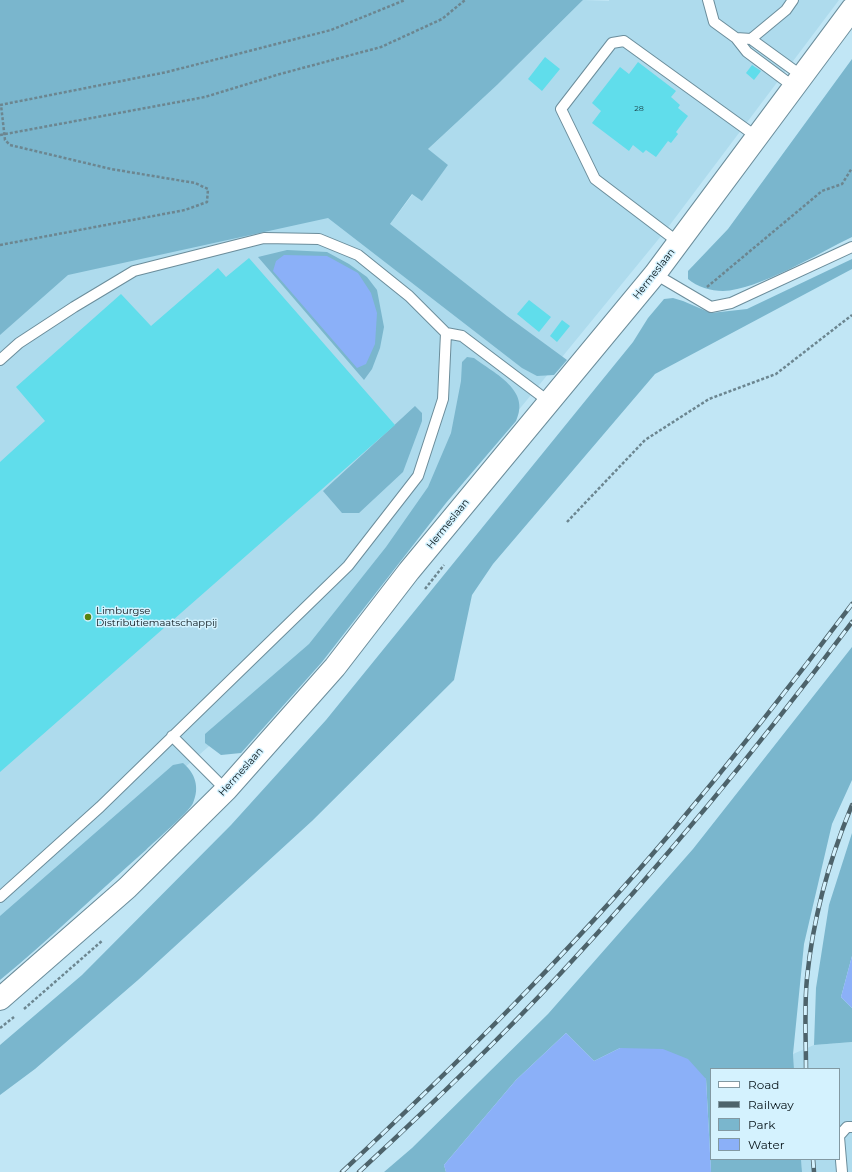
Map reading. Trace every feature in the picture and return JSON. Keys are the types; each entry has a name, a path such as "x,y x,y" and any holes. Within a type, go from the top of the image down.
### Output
{"street":[{"name":"Hermeslaan","path":"0,1000 127,888 226,790 336,666 409,571 655,274 852,8"}],"lane":[{"path":"708,0 714,22 736,38 746,52 798,81"},
{"path":"751,39 786,10 793,0"},
{"path":"736,38 751,39 798,81"},
{"path":"678,242 595,179 561,109 612,42 624,41 757,137"},
{"path":"0,360 20,344 74,307 134,271 264,238 319,239 358,255 409,296 446,333 462,336 548,402"},
{"path":"655,274 711,307 731,303 852,247"},
{"path":"0,897 100,807 348,566 418,476 443,399 446,333"},
{"path":"172,736 226,790"},
{"path":"840,1135 847,1127 852,1127"},
{"path":"840,1148 842,1172"}],"path":[{"path":"0,245 185,210 207,202 208,189 195,183 111,169 29,151 10,145 5,140 0,105 167,72 331,30 405,0"},
{"path":"0,135 205,97 280,74 381,47 442,19 465,0"},
{"path":"695,298 822,191 842,184 852,168"},
{"path":"567,522 645,440 709,399 776,374 852,315"}],"shaded area":[{"path":"583,0 839,0 666,230 328,643 192,761 0,935 0,282 357,197 390,224 413,194 422,200 448,165 427,150 497,85"},
{"path":"852,1042 852,1172 802,1172 801,1160 840,1160 840,1068 794,1068 793,1054 814,1045"}],"green space":[{"path":"0,0 583,0 497,85 428,149 448,165 422,201 412,194 390,224 507,316 567,360 554,375 537,376 522,368 328,218 68,275 0,335"},
{"path":"852,59 852,237 788,270 770,278 737,289 723,291 714,290 704,288 692,282 688,279 688,271 728,229"},
{"path":"287,250 327,252 349,264 367,277 377,290 384,327 380,348 372,369 364,380 258,257"},
{"path":"852,259 852,269 655,374 493,564 472,595 454,680 312,821 138,980 35,1069 0,1095 0,1045 82,975 231,825 326,720 633,342 648,318 664,299 673,298 711,313 747,309"},
{"path":"467,357 474,358 492,370 515,392 519,400 519,410 516,421 446,503 322,662 241,753 221,755 205,743 205,734 309,644 386,547 428,487 451,433 461,381 462,362"},
{"path":"415,406 422,413 422,421 403,472 359,513 342,513 323,491"},
{"path":"852,647 852,780 832,824 804,944 793,1054 794,1068 710,1068 710,1153 706,1079 620,1048 594,1061 566,1033 516,1080 444,1165 446,1172 384,1172 412,1148 548,1014 693,849"},
{"path":"183,763 191,771 196,786 195,797 190,807 146,850 0,980 0,916 173,765"},
{"path":"852,833 852,956 841,997 852,1008 852,1042 814,1045 816,988 829,905"},
{"path":"710,1160 801,1160 802,1172 711,1172"}],"water":[{"path":"284,255 327,256 358,273 371,293 377,313 375,344 366,364 357,368 273,271 276,261"},
{"path":"852,956 852,1008 841,997"},
{"path":"566,1033 594,1061 620,1048 663,1049 688,1059 706,1079 711,1172 446,1172 444,1165 516,1080"}],"building":[{"path":"545,57 560,69 542,91 528,79"},
{"path":"638,62 676,91 671,97 680,105 678,108 688,116 676,132 678,134 671,143 668,141 656,157 646,150 643,153 633,145 629,151 592,123 601,111 592,103 620,67 629,74"},
{"path":"752,65 761,71 754,80 746,73"},
{"name":"Limburgse Distributiemaatschappij","path":"249,258 395,425 0,772 0,462 45,421 16,387 121,294 151,326 218,268 226,277"},
{"path":"529,300 551,317 539,332 517,314"},
{"path":"562,320 570,326 557,342 550,336"}],"railway":[{"path":"342,1172 469,1050 551,966 630,880 739,750 852,604"},
{"path":"359,1172 486,1050 536,1000 599,932 711,802 783,713 852,622"},
{"path":"806,1068 806,989 813,933 829,868 852,805"},
{"path":"813,1160 814,1172"}],"place":[{"name":"Limburgse Distributiemaatschappij","path":"88,617"}]}
